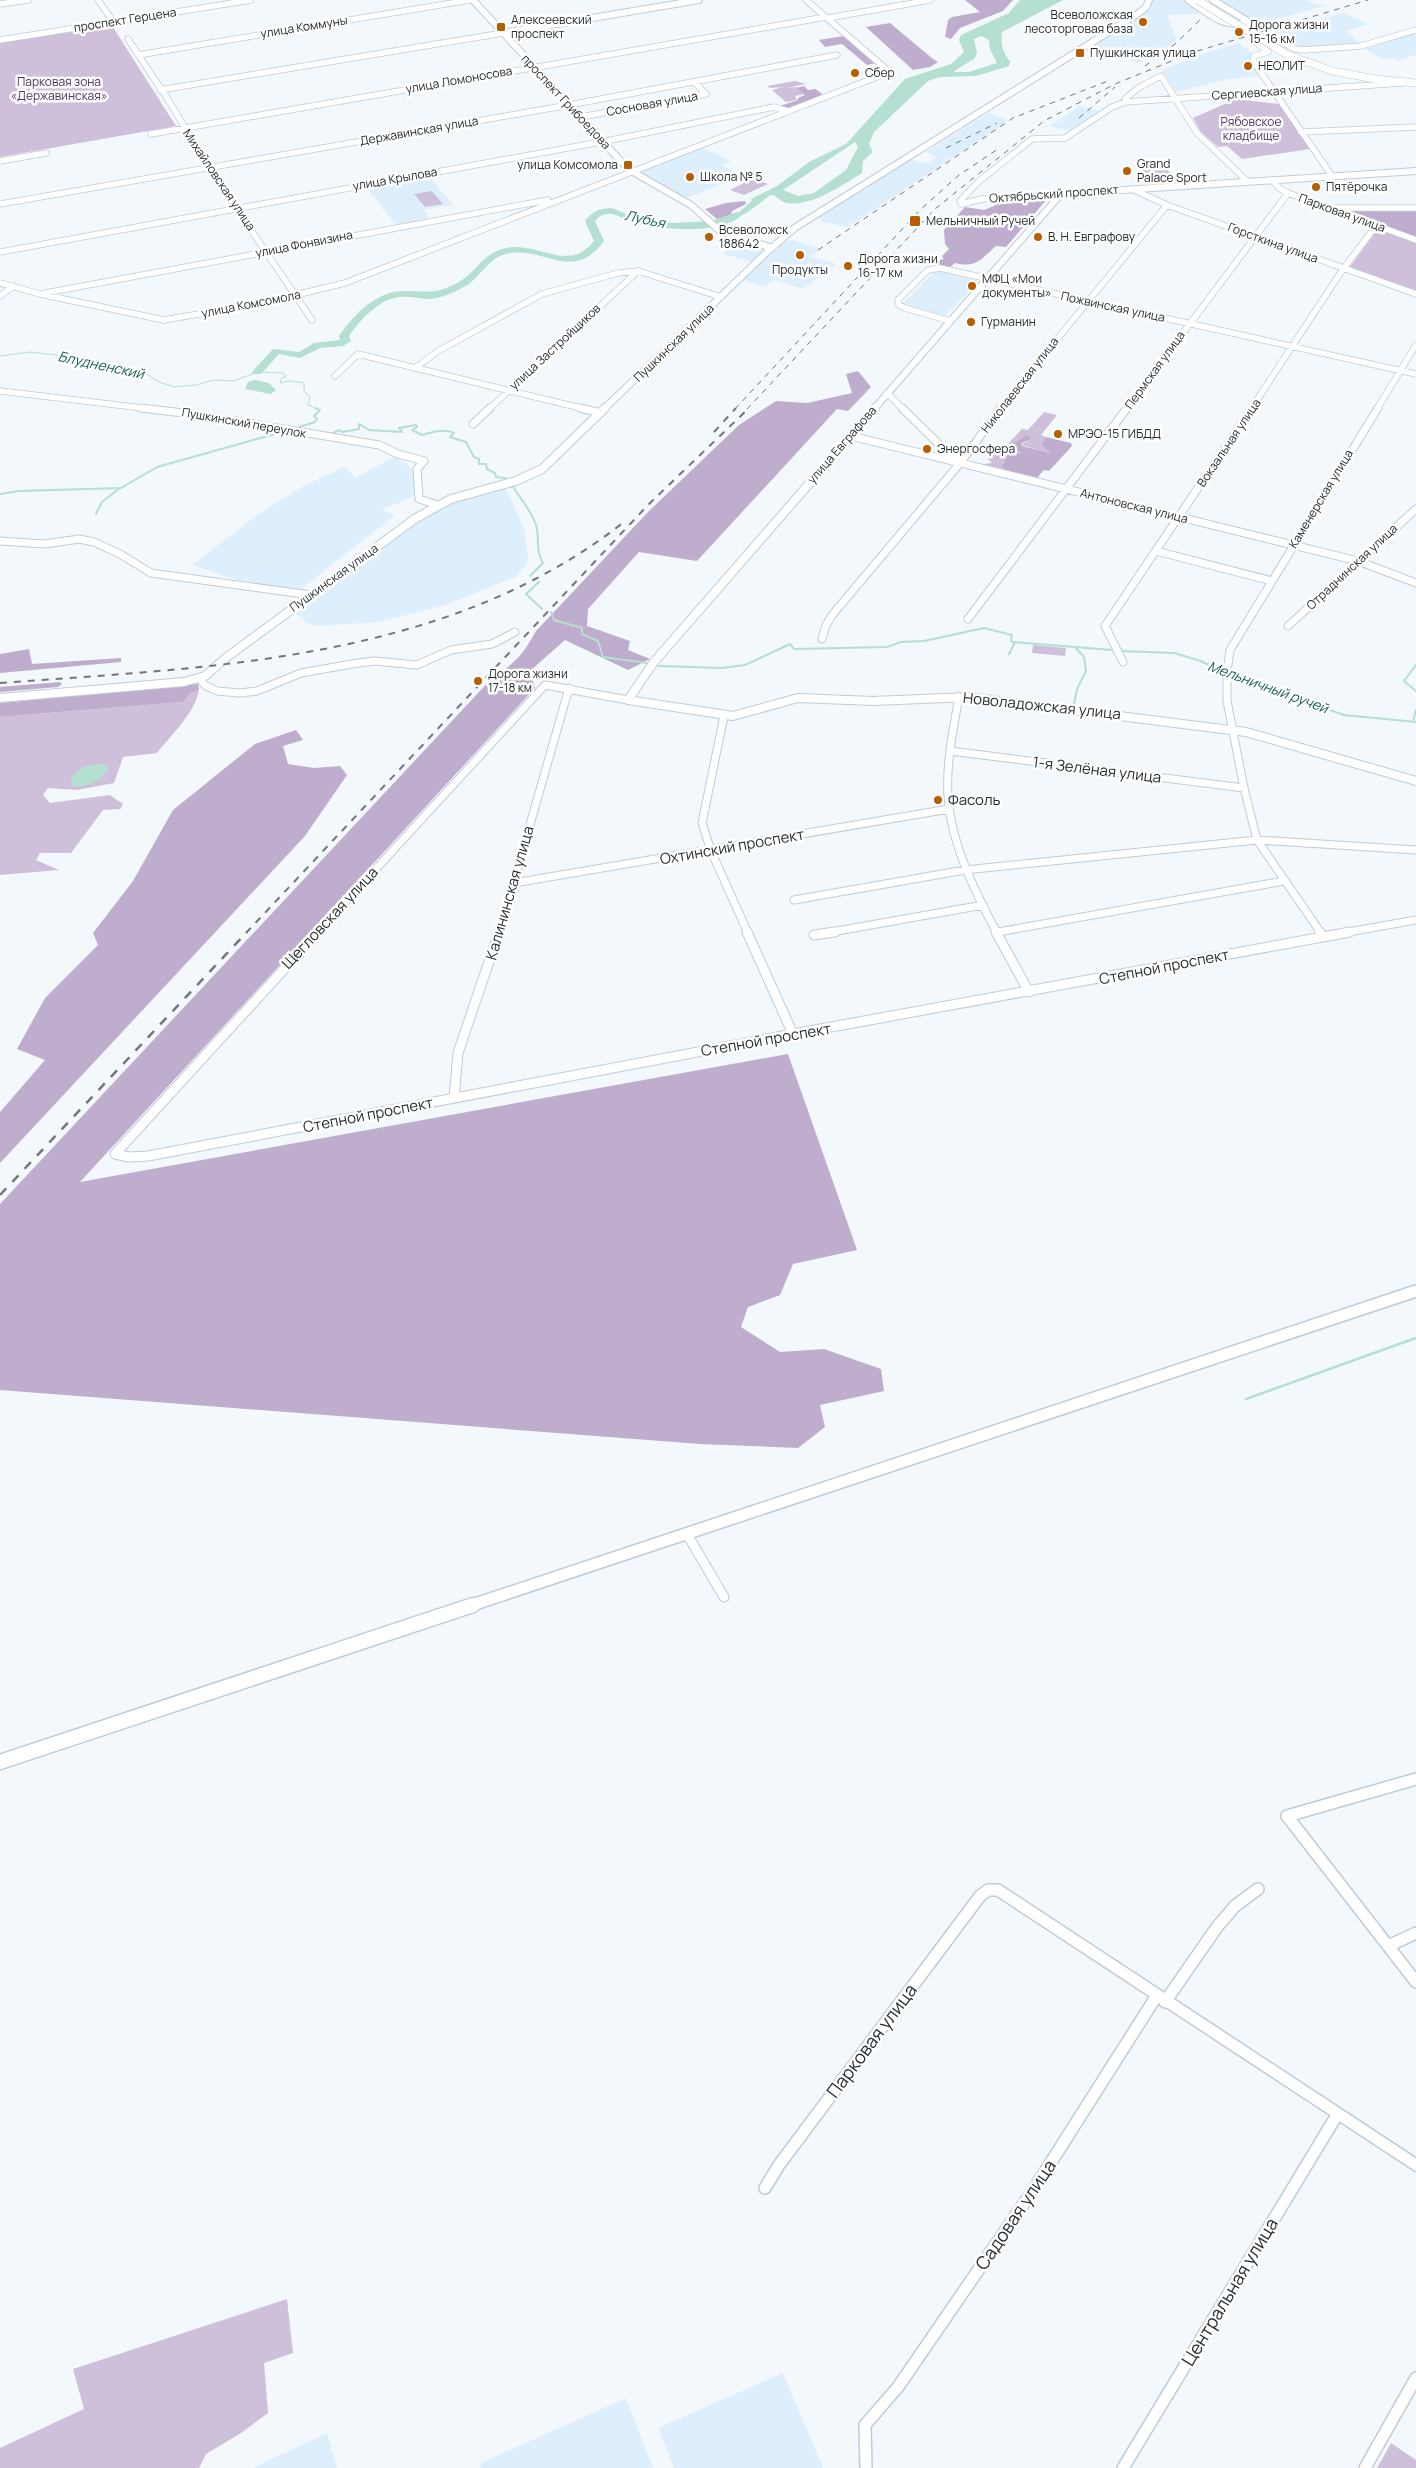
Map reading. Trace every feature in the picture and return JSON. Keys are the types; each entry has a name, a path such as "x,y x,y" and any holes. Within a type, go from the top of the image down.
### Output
{"main road":[{"path":"1197,0 1290,56 1332,70 1376,80 1414,83"},
{"path":"1204,0 1290,52 1376,80"},
{"path":"0,1762 1416,1291"}],"street":[{"path":"0,4 28,0"},
{"path":"98,0 110,17"},
{"name":"проспект Герцена","path":"0,40 251,0"},
{"name":"проспект Грибоедова","path":"472,0 632,172 683,200 712,225 741,239 772,248"},
{"name":"улица Коммуны","path":"138,55 472,0"},
{"path":"160,90 699,0"},
{"path":"806,0 827,17"},
{"name":"улица Ломоносова","path":"151,134 930,0"},
{"name":"Пушкинская улица","path":"199,678 395,533 438,506 467,494 516,481 542,469 602,414 721,297 796,227 1139,13 1146,7 1149,0"},
{"path":"1188,0 1227,25 1234,26 1247,23 1246,20 1213,0"},
{"name":"улица Комсомола","path":"0,283 40,294 164,320 297,295 345,283 887,73 886,68 827,17"},
{"path":"1332,176 1252,59 1268,50 1253,40 1267,36 1294,49 1306,50 1361,46 1416,30"},
{"name":"Михайловская улица","path":"128,39 169,101 209,168 297,295 312,320"},
{"name":"Державинская улица","path":"0,204 694,82 837,55"},
{"path":"961,204 960,199 978,182 1032,140 1065,138 1112,107 1125,102 1125,99 1138,88 1162,76 1197,133 1247,182"},
{"name":"Сергиевская улица","path":"1125,102 1273,92 1376,80"},
{"name":"Сосновая улица","path":"581,118 706,94 694,82"},
{"name":"улица Крылова","path":"0,252 603,141 774,106 788,111"},
{"path":"1301,132 1416,127"},
{"path":"0,161 46,153"},
{"name":"Октябрьский проспект","path":"961,204 982,199 1416,170"},
{"name":"Парковая улица","path":"1272,180 1288,194 1332,208 1416,240"},
{"name":"Горсткина улица","path":"1132,189 1166,205 1255,235 1343,269 1416,294"},
{"name":"улица Евграфова","path":"628,700 653,664 1060,194"},
{"name":"Пермская улица","path":"968,619 1255,235 1288,194"},
{"name":"улица Фонвизина","path":"40,294 568,196"},
{"name":"Николаевская улица","path":"822,639 826,625 833,614 961,462 1086,301 1166,205"},
{"path":"1332,208 1416,208"},
{"name":"Вокзальная улица","path":"1123,662 1118,657 1111,633 1105,626 1294,346 1343,269 1376,226"},
{"name":"Пожвинская улица","path":"950,321 905,308 897,302 928,270 940,268 1416,374"},
{"path":"415,368 438,351 542,294 618,273 638,271 721,297"},
{"name":"улица Застройщиков","path":"473,424 638,271"},
{"path":"0,296 13,286"},
{"name":"Каменерская улица","path":"1234,730 1227,701 1229,654 1292,546 1416,345"},
{"path":"335,376 358,354 602,414"},
{"name":"Пушкинский переулок","path":"0,391 200,414 215,420 379,445 398,454 424,461 417,469 419,498 438,506"},
{"path":"887,393 948,453 961,462"},
{"name":"Антоновская улица","path":"851,436 1358,561 1416,583"},
{"name":"Отраднинская улица","path":"1288,626 1416,509"},
{"path":"0,542 45,544 64,540 86,540 120,554 151,573 311,595"},
{"path":"1156,551 1272,581"},
{"path":"0,698 199,678 206,686 217,691 240,693 257,691 301,672 374,661 417,665 428,662 451,650 492,644 515,632"},
{"name":"Новоладожская улица","path":"547,684 724,716 739,716 774,702 798,698 873,700 959,697 1031,704 1234,730 1267,737 1416,781"},
{"name":"Щегловская улица","path":"116,1154 547,684"},
{"name":"Калининская улица","path":"454,1098 458,1053 493,954 569,688"},
{"path":"959,697 950,751 949,809 965,870 1029,992"},
{"path":"724,716 702,823 712,851 793,1034"},
{"path":"1234,730 1244,788 1257,840 1323,937"},
{"name":"1-я Зелёная улица","path":"950,751 1244,788"},
{"name":"Охтинский проспект","path":"514,883 712,851 949,809"},
{"path":"794,900 965,870 1257,840 1416,850"},
{"path":"998,932 1284,881"},
{"path":"814,935 865,928 984,906"},
{"name":"Степной проспект","path":"116,1154 129,1157 148,1156 793,1034 1416,920"},
{"path":"687,1534 724,1597"},
{"path":"1416,1779 1287,1816 1416,1982"},
{"name":"Садовая улица","path":"866,2468 865,2425 898,2387 1161,1999 1235,1906 1258,1889"},
{"name":"Парковая улица","path":"765,2188 779,2165 980,1896 988,1890 998,1890 1161,1999"},
{"path":"1388,1946 1416,1933"},
{"path":"1161,1999 1416,2165"},
{"name":"Центральная улица","path":"1123,2468 1337,2115"},
{"path":"1365,2468 1416,2378"}],"shaded area":[{"path":"965,0 1013,0 1003,11 960,28 951,39 945,37 948,20 952,17 980,12"},
{"path":"1020,0 1063,0 1002,32 1002,44 1010,61 1009,66 976,76 940,77 928,81 874,132 869,144 873,152 863,161 862,173 836,189 806,202 787,203 770,195 748,212 720,226 716,222 737,214 752,201 751,199 777,186 809,162 846,144 905,79 951,64 964,52 959,40 961,35 1009,13","holes":["981,36 989,40 990,49 997,63 969,72 953,72 975,58 977,53 974,39","855,142 858,147 846,170 814,193 798,196 783,190"]},
{"path":"1151,0 1184,0 1197,8 1199,14 1167,15 1177,41 1138,63 1084,46 1141,10"},
{"path":"1218,0 1306,0 1315,4 1327,5 1260,24"},
{"path":"1343,13 1368,24 1346,31 1361,44 1302,49 1274,33"},
{"path":"890,23 938,62 930,67 913,70 866,27"},
{"path":"1412,34 1416,36 1416,55 1397,61 1393,58 1382,59 1365,49"},
{"path":"844,36 876,63 867,65 842,44 825,47 819,40"},
{"path":"1239,43 1252,53 1249,58 1259,76 1228,79 1176,92 1162,70 1202,54"},
{"path":"804,86 808,90 816,89 823,95 787,109 780,106 798,100 798,98 805,95 797,88"},
{"path":"1080,106 1099,111 1069,131 1050,126"},
{"path":"989,113 1009,120 848,227 823,222 816,217 911,159 926,164 936,157 926,152"},
{"name":"Школа № 5","path":"702,147 731,161 721,165 735,172 729,181 687,198 639,172"},
{"path":"428,175 453,205 424,210 430,219 396,225 367,188"},
{"path":"1047,197 1006,247 996,246 982,259 973,264 955,263 949,268 930,263 944,259 942,256 949,249 945,244 944,230 965,207 984,210 1003,202"},
{"path":"745,201 746,204 732,211 731,215 717,219 705,209 726,203"},
{"path":"1342,209 1416,211 1416,238"},
{"path":"792,240 821,249 810,256 836,264 803,289 774,280 764,287 743,280 784,242"},
{"path":"738,242 765,250 753,262 723,254"},
{"path":"936,270 979,281 945,316 905,305 904,303"},
{"path":"858,371 871,387 848,411 837,409 697,561 639,552 588,609 587,626 630,641 628,650 650,659 628,670 565,640 530,671 535,688 80,1182 788,1054 857,1250 793,1264 780,1295 748,1307 741,1327 780,1352 824,1349 881,1369 884,1391 820,1405 825,1427 798,1448 700,1444 0,1390 0,1204 493,677 518,657 536,631 649,511 739,425 776,401 807,403 852,393 846,374"},
{"path":"255,380 269,383 276,390 271,394 245,389 248,382"},
{"path":"1027,435 1031,438 1021,444 1022,446 1050,453 1041,444 1046,437 1071,443 1072,446 1049,471 1044,470 1037,478 1043,480 1005,471 1002,466 1009,454 1021,453 1009,447"},
{"path":"395,456 413,469 417,492 410,498 381,510 395,515 301,589 238,580 192,565 256,516 305,485 344,467 356,478"},
{"path":"505,487 525,531 528,561 517,576 445,605 378,622 317,626 307,623 296,613 366,559 443,506"},
{"path":"29,649 32,664 121,658 121,662 0,673 0,654"},
{"path":"60,682 62,684 58,687 0,692 0,687"},
{"path":"198,684 199,689 191,693 183,702 0,717 0,703"},
{"path":"296,730 303,740 283,746 288,764 314,768 340,766 347,775 305,836 0,1163 0,1112 45,1060 17,1049 45,998 98,945 93,933 133,881 173,810 255,744"},
{"path":"104,764 109,769 102,777 92,783 81,787 71,785 72,776 83,767"},
{"path":"783,2373 823,2468 674,2468 658,2428"},
{"path":"626,2398 653,2468 481,2468 479,2464"},
{"path":"327,2433 337,2468 253,2468"}],"green space":[{"name":"Парковая зона «Державинская»","path":"111,24 176,126 0,157 0,41"},
{"path":"795,81 806,84 786,88 797,87 805,94 795,96 797,100 786,102 772,90 784,87 770,88 767,86"},
{"name":"Рябовское кладбище","path":"1236,99 1279,104 1310,149 1242,159 1227,146 1218,147 1201,132 1193,118"},
{"path":"1165,164 1172,176 1147,178 1140,165"},
{"path":"754,178 768,184 744,195 730,190"},
{"path":"432,191 443,204 425,207 414,194"},
{"path":"1378,229 1416,243 1416,291 1349,268"},
{"path":"1044,412 1057,415 1041,435 1046,437 1041,444 1050,453 1021,445 1029,440 1010,446 1011,450 1021,453 1003,463 1005,471 977,465 992,463 987,458 1003,449 1022,429 1028,430"},
{"path":"1033,645 1066,648 1065,656 1032,653"},
{"path":"199,689 197,698 188,715 157,753 123,757 114,783 77,790 48,788 43,795 50,803 110,795 123,804 120,809 103,810 71,853 40,853 36,860 59,870 0,875 0,717 183,702 191,693"},
{"path":"287,2299 293,2353 264,2363 268,2413 241,2433 206,2454 199,2468 0,2468 0,2448 84,2409 73,2369"},
{"path":"1391,2443 1416,2460 1416,2468 1377,2468"}],"waterway":[{"name":"Лубья","path":"257,372 277,351 300,355 318,345 343,343 346,341 344,336 354,323 368,309 384,299 400,294 434,296 457,287 477,273 481,266 492,256 515,250 560,259 581,257 591,252 599,241 590,221 601,212 612,211 646,223 673,226 713,223 737,215"},
{"name":"Блудненский","path":"0,356 31,352 56,355 123,372 147,374 159,382 174,387 196,385 213,380 234,381 257,372 283,373 286,376 281,379 280,383 289,381 304,383 304,391 310,397 308,405 318,409"},
{"path":"300,429 299,427 315,422 317,419 314,416 320,410 315,408"},
{"path":"329,435 339,430 342,432 359,429 359,424 369,430 402,432 399,428 416,425 417,427 412,430 422,435 438,431 454,433 450,437 466,442 474,457 479,459 479,464 486,464 487,469 495,473 496,477 505,478 508,481"},
{"path":"120,488 157,467 282,432"},
{"path":"512,485 531,514 537,530 538,549 543,563 530,576"},
{"path":"0,494 19,491 120,488"},
{"path":"96,514 102,502 120,488"},
{"name":"Мельничный ручей","path":"539,582 526,594 542,609"},
{"name":"Мельничный ручей","path":"551,612 554,620 582,628 582,634 598,641 603,657 647,663"},
{"name":"Мельничный ручей","path":"659,666 722,668 745,665 790,644 794,649 887,647 901,642 924,641 984,628 1012,635 1011,641 1015,642"},
{"path":"1009,654 1015,642"},
{"name":"Мельничный ручей","path":"1015,642 1112,650"},
{"path":"1074,704 1077,689 1086,671 1084,657 1076,648"},
{"name":"Мельничный ручей","path":"1121,651 1174,653 1201,661 1224,673 1248,679 1255,684 1344,715 1416,722"},
{"path":"1416,665 1404,681 1416,691"},
{"path":"1413,721 1416,710"},
{"path":"1246,1399 1416,1338"}],"railway":[{"path":"747,409 935,209 1044,121 1115,84 1194,52 1368,0"},
{"path":"1145,66 1175,44 1203,17"},
{"path":"818,250 1013,118 1108,81"},
{"path":"1079,118 1115,87"},
{"path":"946,148 997,123"},
{"path":"735,409 920,210 959,175 998,149"},
{"path":"714,432 736,408"},
{"path":"246,933 648,505 749,408"},
{"path":"0,683 163,671 245,662 326,649 405,630 482,604 555,568 624,522"},
{"path":"0,1195 247,932"}],"place":[{"name":"Всеволожская лесоторговая база","path":"1143,22"},
{"name":"Алексеевский проспект","path":"501,27"},
{"name":"Дорога жизни 15-16 км","path":"1239,32"},
{"name":"Пушкинская улица","path":"1080,53"},
{"name":"НЕОЛИТ","path":"1248,66"},
{"name":"Сбер","path":"855,73"},
{"name":"улица Комсомола","path":"628,165"},
{"name":"Grand Palace Sport","path":"1127,171"},
{"name":"Школа № 5","path":"690,177"},
{"name":"Пятёрочка","path":"1316,187"},
{"name":"Мельничный Ручей","path":"915,221"},
{"name":"Всеволожск 188642","path":"709,237"},
{"name":"В. Н. Евграфову","path":"1038,237"},
{"name":"Продукты","path":"800,255"},
{"name":"Дорога жизни 16-17 км","path":"848,266"},
{"name":"МФЦ «Мои документы»","path":"972,286"},
{"name":"Гурманин","path":"971,322"},
{"name":"МРЭО-15 ГИБДД","path":"1058,434"},
{"name":"Энергосфера","path":"927,449"},
{"name":"Дорога жизни 17-18 км","path":"478,681"},
{"name":"Фасоль","path":"938,800"}]}
